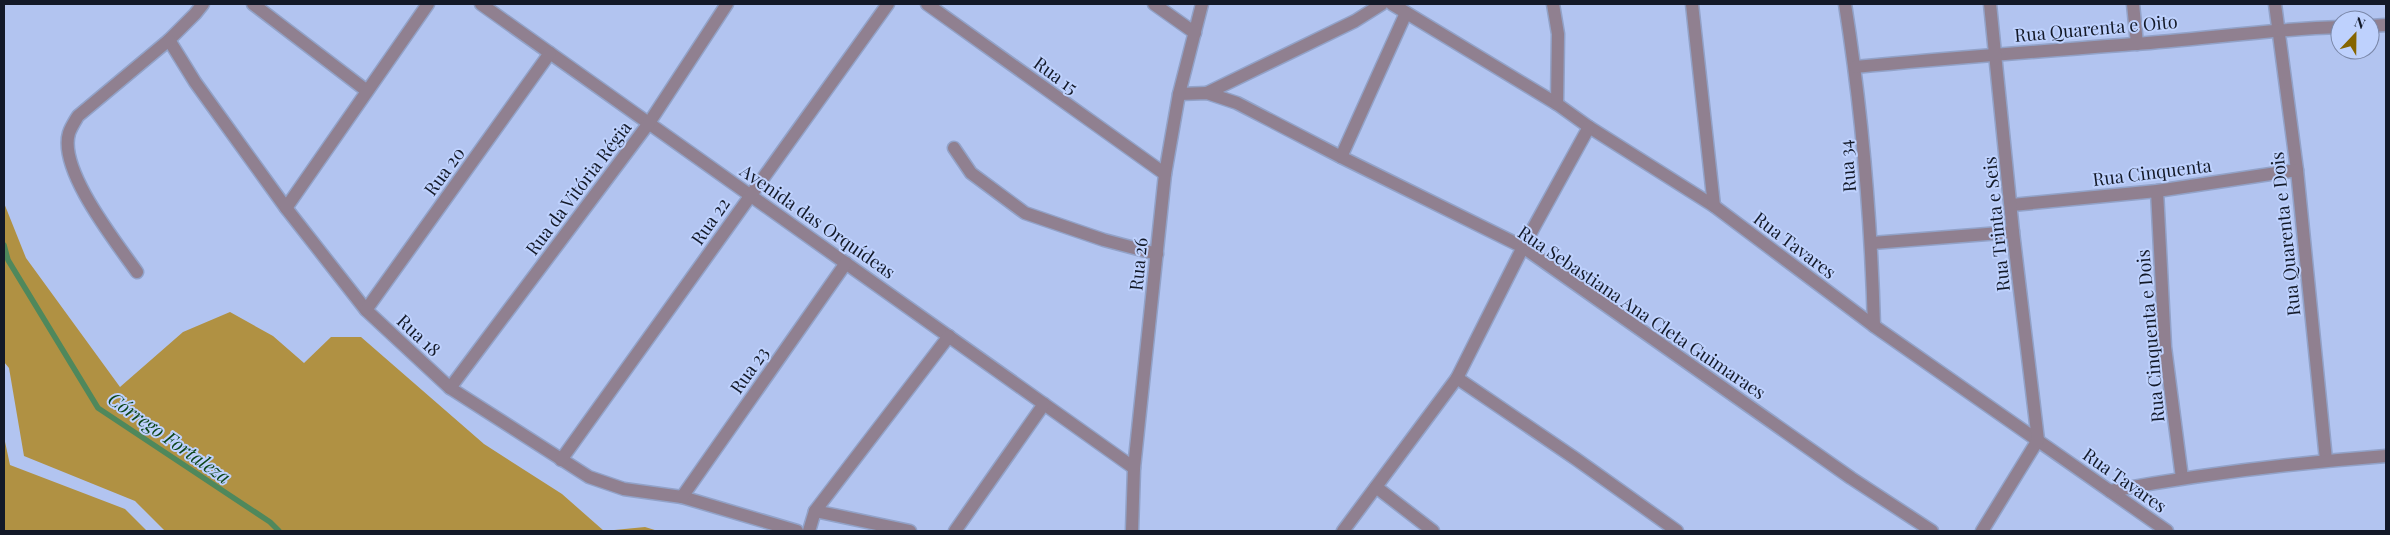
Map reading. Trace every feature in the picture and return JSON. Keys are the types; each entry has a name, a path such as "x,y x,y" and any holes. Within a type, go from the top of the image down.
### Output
{"street":[{"path":"137,272 83,193 68,151 69,133 78,116 169,40 195,14 202,4"},
{"path":"253,4 367,92"},
{"path":"286,208 428,4"},
{"name":"Avenida das Orquídeas","path":"480,4 1134,468"},
{"name":"Rua da Vitória Régia","path":"450,388 649,123 725,4"},
{"name":"Rua 22","path":"561,460 888,4"},
{"name":"Rua 15","path":"928,4 1165,174"},
{"path":"1154,4 1195,33"},
{"name":"Rua 26","path":"1132,531 1134,468 1165,174 1179,94 1202,4"},
{"path":"1207,93 1355,21 1382,4"},
{"name":"Rua Tavares","path":"1392,4 1557,104 1589,127 1714,206 1874,326 2167,531"},
{"path":"1553,4 1558,34 1557,104"},
{"path":"1692,4 1714,206"},
{"name":"Rua 34","path":"1845,4 1855,67 1872,243 1874,326"},
{"name":"Rua Trinta e Seis","path":"1990,4 2012,205 2013,232 2038,440"},
{"path":"2133,4 2138,44"},
{"name":"Rua Quarenta e Dois","path":"2275,4 2297,170 2326,460"},
{"path":"1341,157 1406,13"},
{"name":"Rua Quarenta e Oito","path":"1855,67 1995,54 2138,44 2277,29 2330,27"},
{"name":"Rua 18","path":"169,40 195,82 286,208 366,310 450,388 589,477 624,489 682,497 797,531"},
{"name":"Rua 20","path":"366,310 550,53"},
{"name":"Rua Sebastiana Ana Cleta Guimaraes","path":"1179,94 1207,93 1237,103 1523,248 1843,472 1932,531"},
{"path":"1344,531 1457,378 1523,248 1589,127"},
{"path":"954,148 971,173 1026,213 1104,240 1157,254"},
{"name":"Rua Cinquenta","path":"2012,205 2156,192 2297,170"},
{"name":"Rua Cinquenta e Dois","path":"2156,192 2166,347 2182,478"},
{"path":"1872,243 2013,232"},
{"name":"Rua 23","path":"682,497 846,263"},
{"path":"809,531 815,512 949,336"},
{"path":"1457,378 1677,531"},
{"path":"955,531 1044,404"},
{"path":"1982,531 2038,440"},
{"path":"2110,491 2182,478 2326,460 2386,456"},
{"path":"1376,487 1433,531"},
{"path":"815,512 910,531"}],"shaded area":[{"path":"4,203 26,258 120,387 183,332 230,312 273,336 304,363 331,337 361,337 484,444 562,494 604,531 165,531 135,501 24,456 9,368 4,362"},
{"path":"4,437 10,465 125,509 147,531 4,531"},
{"path":"645,527 658,531 604,531"}],"waterway":[{"name":"Córrego Fortaleza","path":"4,245 8,260 98,408 270,522 279,531"}]}
